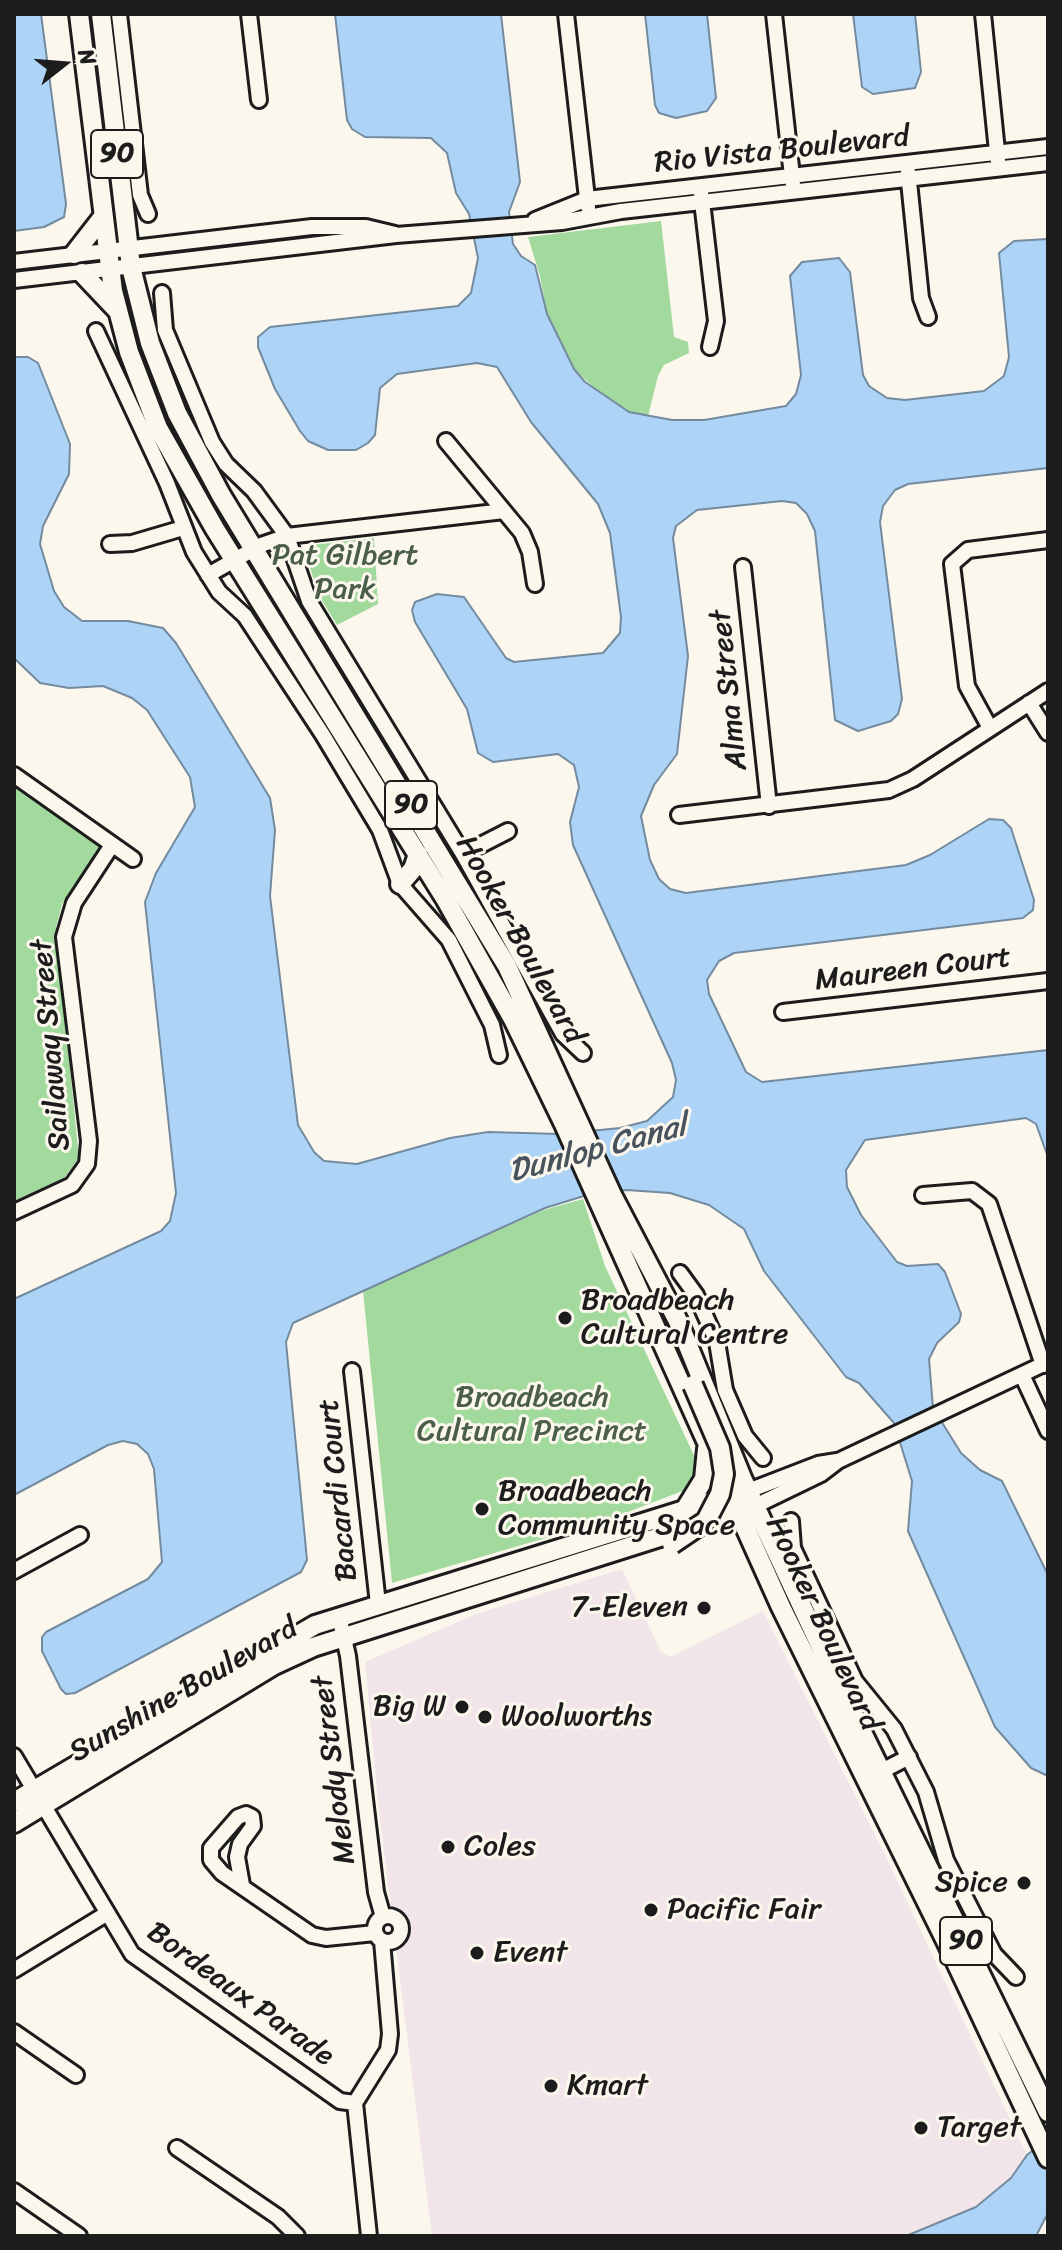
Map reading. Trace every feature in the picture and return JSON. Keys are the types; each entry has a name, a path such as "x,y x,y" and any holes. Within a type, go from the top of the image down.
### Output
{"main road":[{"name":"Hooker Boulevard","path":"79,14 109,269 117,310 158,428 234,560 433,879 572,1125 606,1198 708,1446 743,1501"},
{"name":"Hooker Boulevard","path":"101,14 131,267 150,343 177,413 254,549 487,931 541,1035 572,1125"},
{"path":"74,254 102,218"},
{"path":"82,273 117,310"},
{"path":"400,884 411,872 418,854"},
{"path":"400,884 433,879"},
{"name":"Hooker Boulevard","path":"606,1198 654,1274 678,1321 743,1501 1048,2158"},
{"path":"409,1615 439,1614 672,1544 706,1521 720,1494 723,1465 658,1302 654,1274"},
{"path":"686,1508 704,1479 708,1446"},
{"name":"Sunshine Boulevard","path":"14,1823 37,1798 283,1641 339,1616 686,1508 743,1501"},
{"name":"Sunshine Boulevard","path":"14,1802 37,1798 274,1665 344,1637 743,1501"},
{"name":"Hooker Boulevard","path":"873,1776 1048,2112"}],"street":[{"path":"119,14 140,195 148,214"},
{"path":"249,14 259,100"},
{"path":"566,14 589,215"},
{"path":"774,14 793,192"},
{"path":"983,14 999,169"},
{"name":"Rio Vista Boulevard","path":"519,225 587,199 1048,147"},
{"path":"907,163 921,298 928,317"},
{"name":"Rio Vista Boulevard","path":"14,280 1048,163"},
{"path":"700,186 716,321 710,347"},
{"name":"Rio Vista Boulevard","path":"14,262 312,227 366,227 396,235"},
{"name":"Hooker Boulevard","path":"162,293 165,330 212,442 226,464 254,491 287,536 309,601 463,854 563,1034 583,1053"},
{"name":"Hooker Boulevard","path":"96,331 167,483 183,528 208,575 219,592 245,616 323,735 380,830 400,884 449,940 492,1025 499,1055"},
{"path":"446,441 522,533 530,552 535,584"},
{"path":"208,575 254,549 287,536 504,511"},
{"path":"110,544 132,543 183,528"},
{"path":"990,728 967,686 952,564 968,550 1048,540"},
{"name":"Alma Street","path":"743,567 769,806"},
{"path":"679,815 889,790 913,779 1048,691"},
{"path":"1029,703 1048,733"},
{"path":"14,775 133,859"},
{"path":"463,854 508,831"},
{"name":"Sailaway Street","path":"14,1212 72,1185 87,1164 89,1141 64,937 74,903 112,845"},
{"name":"Maureen Court","path":"783,1012 1048,981"},
{"path":"923,1195 972,1191 989,1204 1045,1364"},
{"path":"680,1273 703,1310 717,1342 728,1397 745,1436 763,1458"},
{"path":"678,1321 703,1310"},
{"name":"Sunshine Boulevard","path":"743,1501 821,1474 838,1461 1045,1364"},
{"name":"Bacardi Court","path":"352,1371 378,1604"},
{"path":"1022,1375 1048,1431"},
{"name":"Hooker Boulevard","path":"791,1521 793,1548 855,1681 894,1729 926,1792 946,1860 994,1954 1016,1977"},
{"path":"14,1571 80,1535"},
{"name":"Melody Street","path":"339,1616 376,1892 383,1917"},
{"name":"Bordeaux Parade","path":"14,1756 132,1954 340,2101 355,2103"},
{"name":"Hooker Boulevard","path":"873,1776 909,1757"},
{"path":"242,1885 237,1857 240,1844 253,1826 252,1817 246,1814 238,1817 211,1848 211,1860 222,1873 312,1935 326,1938 379,1937 394,1941 400,1931 397,1920 383,1917 377,1922 379,1937 390,2034 388,2050 355,2103 369,2236"},
{"path":"14,1970 106,1914"},
{"path":"14,2032 76,2075"},
{"path":"177,2148 278,2217 297,2236"},
{"path":"14,2191 79,2236"}],"shaded area":[{"name":"Pacific Fair","path":"622,1569 661,1652 670,1657 763,1611 886,1857 1027,2155 1011,2178 976,2207 906,2236 432,2236 379,1811 365,1662 476,1614"}],"green space":[{"path":"661,221 674,337 688,342 689,353 664,365 658,376 648,416 628,412 606,399 574,369 547,314 528,237"},
{"name":"Pat Gilbert Park","path":"374,538 378,604 337,625 318,594 306,554 312,545"},
{"path":"14,787 99,847 62,904 56,927 79,1158 64,1178 14,1201"},
{"name":"Broadbeach Cultural Precinct","path":"583,1199 605,1266 699,1466 698,1475 685,1490 607,1520 392,1583 363,1291 544,1210"}],"water":[{"path":"14,14 41,14 66,204 64,217 44,227 14,231"},
{"name":"Dunlop Canal","path":"335,14 501,14 520,182 509,212 513,244 521,256 535,265 547,314 574,369 585,382 629,412 672,420 704,420 786,406 796,394 801,375 790,276 802,262 839,258 850,272 863,375 869,386 887,398 905,400 984,391 1004,376 1009,357 999,253 1014,241 1048,239 1048,468 908,484 895,490 883,506 880,522 902,699 898,714 891,721 858,731 835,720 815,531 807,514 796,503 782,501 697,510 676,526 673,538 688,656 677,754 654,785 641,816 650,860 659,879 670,889 686,893 906,865 930,855 989,819 1003,820 1011,828 1034,900 1033,910 1023,918 734,953 719,961 707,980 709,994 746,1072 762,1082 1048,1050 1048,1157 1036,1124 1026,1118 865,1140 846,1170 847,1187 861,1215 897,1262 907,1266 938,1264 945,1272 961,1314 959,1322 937,1343 929,1359 933,1408 961,1453 980,1470 1002,1481 1048,1575 1048,1776 1031,1768 995,1727 908,1531 912,1481 894,1423 859,1383 846,1377 764,1271 744,1229 709,1205 670,1193 627,1190 587,1195 545,1208 293,1323 286,1342 307,1560 301,1572 75,1693 66,1694 61,1689 42,1651 42,1637 46,1632 148,1579 162,1562 154,1469 148,1454 137,1444 123,1441 108,1445 14,1495 14,1299 161,1231 170,1221 176,1193 145,902 156,873 195,807 190,777 147,710 132,698 103,686 69,688 40,683 14,658 14,357 28,357 38,363 70,444 69,474 43,526 40,544 54,591 64,607 82,621 128,621 163,628 176,643 270,798 275,830 270,896 298,1125 314,1152 324,1161 357,1164 450,1138 488,1132 560,1134 620,1128 647,1121 673,1097 676,1080 672,1063 573,845 570,822 579,787 574,765 558,754 493,762 478,753 467,709 415,622 412,610 415,602 437,594 464,597 506,658 514,662 603,653 620,633 621,617 610,533 598,504 531,422 497,367 477,363 397,374 380,388 375,435 368,443 356,450 328,450 308,441 300,431 275,389 258,347 258,337 270,327 458,306 471,293 478,258 469,214 456,193 447,153 431,138 365,137 352,129 347,120"},
{"path":"645,14 707,14 716,98 707,111 676,118 659,113 655,105"},
{"path":"853,14 915,14 921,72 915,88 873,94 862,87"},
{"path":"1048,2138 1048,2213 1036,2236 906,2236 976,2207 1011,2178 1027,2155"}],"place":[{"name":"Broadbeach Cultural Centre","path":"565,1318"},
{"name":"Broadbeach Community Space","path":"482,1509"},
{"name":"7-Eleven","path":"704,1608"},
{"name":"Big W","path":"462,1707"},
{"name":"Woolworths","path":"485,1717"},
{"name":"Coles","path":"448,1847"},
{"name":"Spice","path":"1024,1883"},
{"name":"Pacific Fair","path":"651,1910"},
{"name":"Event","path":"477,1953"},
{"name":"Kmart","path":"551,2086"},
{"name":"Target","path":"921,2128"}]}
